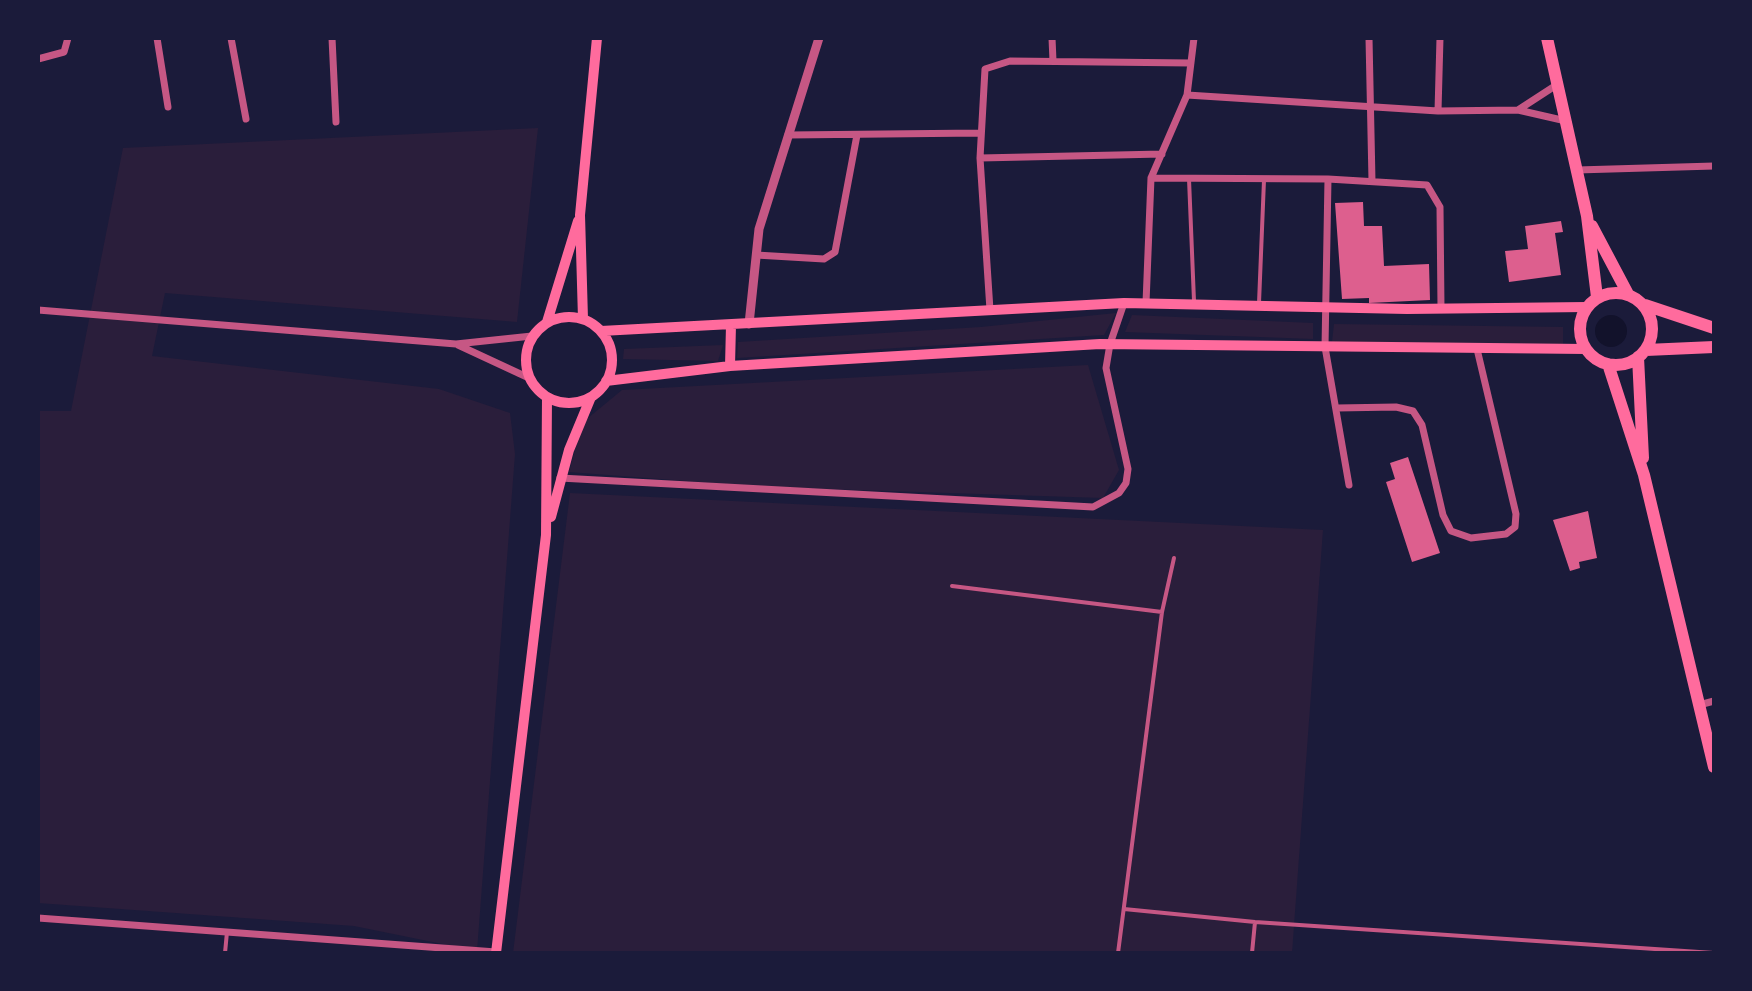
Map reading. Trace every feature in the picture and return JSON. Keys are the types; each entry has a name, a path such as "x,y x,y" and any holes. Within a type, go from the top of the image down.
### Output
{"main road":[{"path":"583,319 580,215 597,38"},
{"path":"1547,38 1587,216 1597,297"},
{"path":"547,322 580,215"},
{"path":"1587,216 1628,294"},
{"path":"1586,349 1580,328 1587,307 1597,297 1617,292 1628,294 1644,305 1714,328"},
{"path":"601,331 1124,303 1587,307"},
{"path":"1644,305 1653,327 1642,354 1644,475"},
{"path":"546,535 560,478 591,397 606,381 611,350 601,331 583,319 558,318 547,322 532,336 526,350 529,378 547,397 570,403 591,397"},
{"path":"730,366 731,325"},
{"path":"606,381 730,366 1110,344 1586,349 1608,364 1619,365 1642,354 1714,347"},
{"path":"1608,364 1644,475 1714,767"},
{"path":"496,952 546,535 547,397"}],"street":[{"path":"38,59 64,52 68,38"},
{"path":"157,38 168,107"},
{"path":"231,38 246,119"},
{"path":"332,38 336,122"},
{"path":"749,324 759,229 819,38"},
{"path":"1052,38 1053,61"},
{"path":"1146,303 1151,178 1187,95 1194,38"},
{"path":"1369,38 1372,181"},
{"path":"1438,111 1440,38"},
{"path":"990,310 980,158 983,74 988,66 1010,61 1191,63"},
{"path":"1518,110 1558,84"},
{"path":"1187,95 1369,104 1438,111 1518,110 1566,121"},
{"path":"788,135 980,133"},
{"path":"756,255 824,259 835,252 857,135"},
{"path":"980,158 1162,154"},
{"path":"1577,170 1714,166"},
{"path":"1151,178 1419,183 1434,192 1440,207 1441,308"},
{"path":"1328,179 1325,347 1349,485"},
{"path":"560,478 1093,507 1119,493 1126,483 1128,469 1106,368 1110,344 1124,303"},
{"path":"38,310 456,344 532,336"},
{"path":"456,344 529,378"},
{"path":"1337,408 1396,407 1413,411 1430,450 1443,515 1451,531 1471,538 1506,534 1515,527 1516,514 1477,349"},
{"path":"1699,705 1714,701"},
{"path":"38,918 445,951 496,952"}],"lane":[{"path":"1189,179 1194,304"},
{"path":"1259,305 1264,180"},
{"path":"1118,953 1162,612 1174,558"},
{"path":"952,586 1162,612"},
{"path":"1124,909 1255,922 1714,953"},
{"path":"1252,953 1255,922"},
{"path":"225,953 227,932"}],"shaded area":[{"path":"538,128 517,322 165,293 152,356 439,389 510,413 515,454 477,951 354,926 38,903 38,411 71,411 123,148"},
{"path":"1116,313 1104,335 737,358 738,342 981,327"},
{"path":"1132,315 1313,323 1313,339 1125,332"},
{"path":"1611,315 1623,319 1627,331 1623,343 1611,347 1599,343 1595,331 1599,319"},
{"path":"1334,324 1563,327 1563,344 1332,342"},
{"path":"723,345 718,361 623,359 624,349"},
{"path":"1088,365 1119,470 1103,498 765,487 569,472 582,423 622,390"},
{"path":"570,493 1323,530 1292,953 513,953"}],"building":[{"path":"1363,202 1364,226 1382,226 1384,266 1429,264 1430,300 1369,303 1369,298 1342,299 1335,203"},
{"path":"1561,221 1563,232 1555,233 1561,275 1509,282 1505,251 1528,249 1525,226"},
{"path":"1408,457 1440,553 1412,562 1386,482 1395,479 1390,463"},
{"path":"1588,511 1597,558 1579,562 1580,568 1570,571 1553,520"}]}
